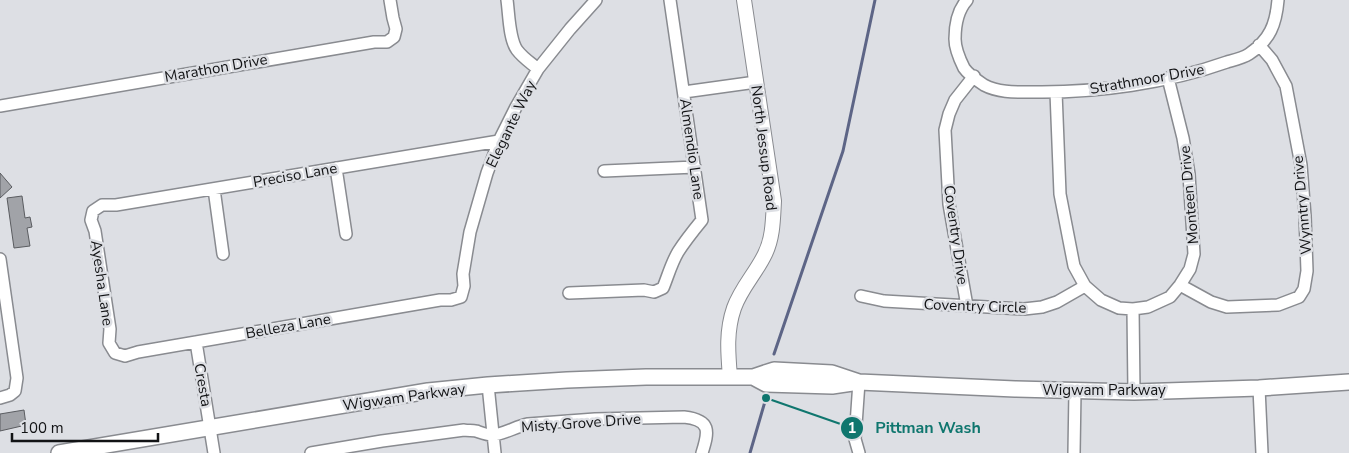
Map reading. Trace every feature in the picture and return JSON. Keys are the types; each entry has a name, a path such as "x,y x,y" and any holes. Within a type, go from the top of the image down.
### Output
{"main road":[{"name":"Wigwam Parkway","path":"59,453 428,392 488,385 646,377 753,377 774,370 832,373 859,382 1075,392 1259,388 1349,382"}],"street":[{"name":"Marathon Drive","path":"0,106 374,42 387,42 394,37 396,29 390,0"},
{"path":"507,0 516,49 538,69"},
{"name":"Elegante Way","path":"461,297 470,232 484,181 499,141 538,69 596,0"},
{"name":"Almendio Lane","path":"569,293 644,290 654,292 663,288 678,253 702,220 670,0"},
{"name":"North Jessup Road","path":"730,377 728,343 730,324 735,306 765,254 771,238 774,201 744,0"},
{"path":"967,0 962,6 955,26 955,43 965,69 974,76"},
{"path":"1259,45 1268,37 1277,17 1278,0"},
{"name":"Strathmoor Drive","path":"974,76 985,85 1006,92 1056,92 1113,88 1206,70 1248,55 1259,45"},
{"name":"Wynntry Drive","path":"1180,285 1211,302 1227,307 1278,305 1299,297 1304,290 1307,271 1305,216 1300,165 1286,86 1272,60 1259,45"},
{"name":"Coventry Drive","path":"967,306 949,204 946,130 949,114 955,100 974,76"},
{"name":"Monteen Drive","path":"1133,309 1148,307 1170,297 1190,268 1194,254 1189,174 1183,138 1168,78"},
{"path":"684,92 756,82"},
{"path":"1056,92 1060,194 1074,266 1084,286 1101,300 1120,308 1133,309 1134,392"},
{"name":"Preciso Lane","path":"93,211 102,204 116,205 499,141"},
{"path":"604,170 695,167"},
{"path":"336,168 346,234"},
{"path":"214,189 224,254"},
{"name":"Ayesha Lane","path":"93,211 92,220 110,329 109,344 115,353"},
{"path":"0,259 17,378 15,392 0,398"},
{"name":"Coventry Circle","path":"861,296 884,301 1024,309 1042,307 1057,302 1084,286"},
{"name":"Belleza Lane","path":"115,353 126,356 138,352 461,297"},
{"name":"Cresta","path":"196,342 214,453"},
{"path":"858,453 855,439 859,382"},
{"path":"488,385 495,453"},
{"path":"1259,388 1262,453"},
{"path":"1074,453 1075,392"},
{"name":"Misty Grove Drive","path":"494,435 528,424 586,420 696,418 704,423 706,430 706,439 702,453"},
{"path":"311,453 464,430 494,435"}],"building":[{"path":"0,173 12,187 0,198"},
{"path":"22,196 25,218 30,217 32,227 27,228 30,246 14,248 7,198"},
{"path":"24,410 26,425 0,431 0,414"}],"waterway":[{"path":"774,354 843,151 875,0"},
{"path":"750,453 766,398"}],"place":[{"name":"Pittman Wash","path":"766,398"}]}
